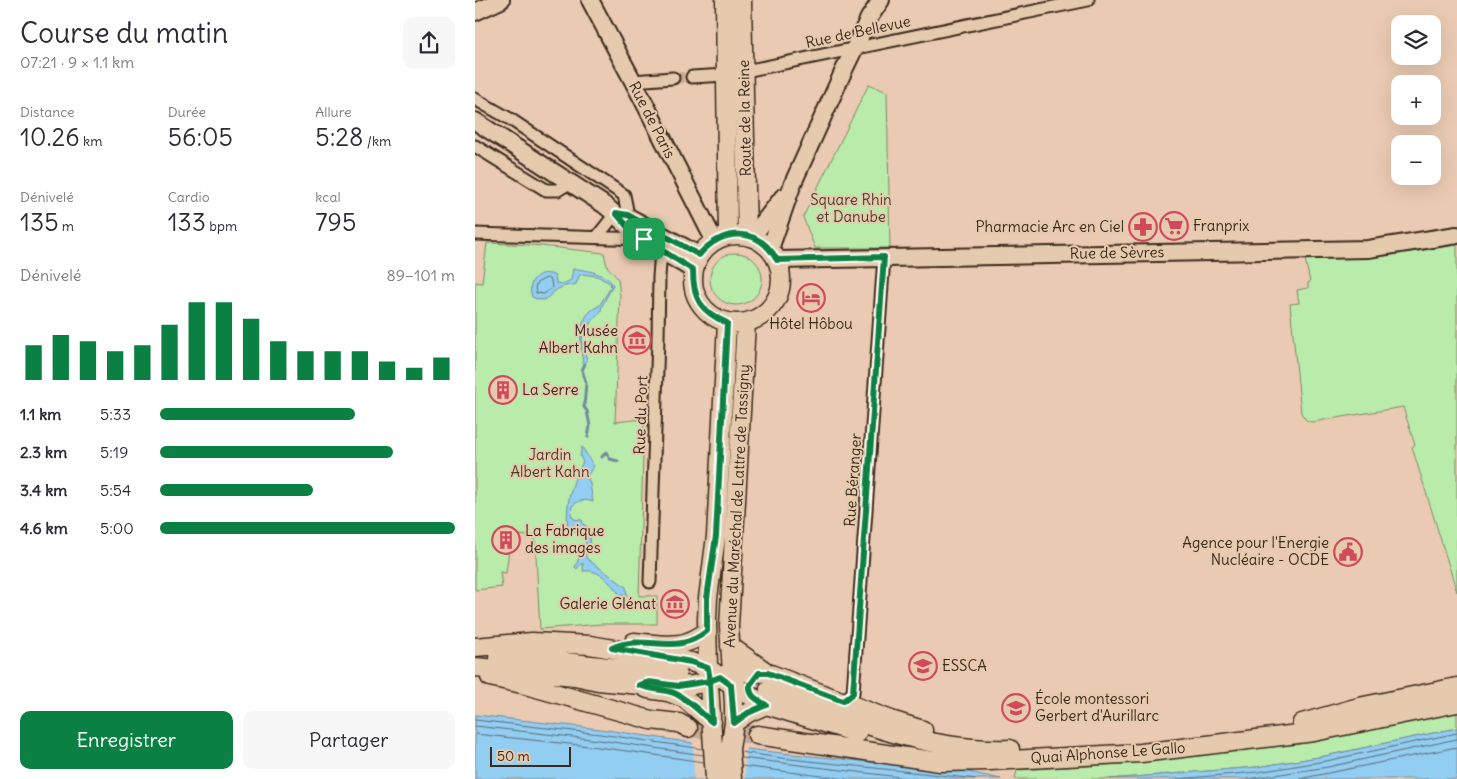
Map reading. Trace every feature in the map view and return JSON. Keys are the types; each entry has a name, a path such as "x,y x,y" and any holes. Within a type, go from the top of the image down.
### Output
{"main road":[{"path":"475,12 501,0"},
{"name":"Rue de Paris","path":"590,0 632,80 721,238"},
{"name":"Route de la Reine","path":"721,238 726,75 725,0"},
{"name":"Route de la Reine","path":"742,0 749,236"},
{"path":"861,46 869,18 881,0"},
{"path":"773,255 793,184 831,102 861,46 881,18 887,0"},
{"path":"475,121 696,263"},
{"path":"749,236 793,184"},
{"path":"622,214 627,226 644,239 661,250 696,263"},
{"path":"749,236 773,255 781,274 780,289 774,303 764,314 747,323 727,323 714,317 701,305 693,289 696,263 707,245 721,238 749,236"},
{"name":"Rue de Sèvres","path":"773,255 884,257 1368,249 1457,236"},
{"name":"Avenue du Maréchal de Lattre de Tassigny","path":"722,747 734,723 707,631 707,598 716,536 727,323"},
{"name":"Avenue du Maréchal de Lattre de Tassigny","path":"722,747 712,722 720,677 730,646 729,626 747,323"},
{"path":"715,779 723,737 718,620 721,577 716,536"},
{"path":"612,648 623,643 633,642 672,645 687,643 707,631"},
{"path":"475,647 532,642 590,645 691,662 720,677 763,687 843,701 987,754"},
{"path":"730,646 763,687"},
{"path":"475,658 531,658 677,675"},
{"path":"475,668 575,676 598,681 639,685 681,697 712,722"},
{"path":"475,675 522,684 651,720 679,724 688,728"},
{"path":"639,685 649,682 678,686 720,677 763,687 885,742 940,753 987,754"},
{"path":"734,723 748,713 763,687"},
{"name":"Quai Alphonse Le Gallo","path":"757,736 940,762 987,754 1141,753 1339,728 1456,693"},
{"path":"722,747 732,779"}],"street":[{"name":"Rue de Bellevue","path":"692,77 726,75 1087,0"},
{"path":"632,80 673,78"},
{"path":"475,99 624,195 622,214 597,237"},
{"path":"475,146 546,190 558,190 569,182"},
{"path":"475,234 644,239"},
{"name":"Rue du Port","path":"650,582 661,250"},
{"name":"Rue Béranger","path":"843,701 853,693 884,257"}],"green space":[{"name":"Square Rhin et Danube","path":"869,84 887,92 890,248 815,248 803,217"},
{"name":"Jardin Albert Kahn","path":"487,243 532,245 604,253 607,266 618,279 620,296 615,422 644,419 639,596 657,596 657,624 601,624 540,629 535,537 511,534 506,573 500,572 502,587 475,590 475,282 482,283"},
{"path":"1457,245 1457,592 1412,447 1415,445 1403,407 1312,422 1306,420 1301,413 1290,304 1299,303 1297,290 1308,288 1308,283 1310,282 1305,259 1378,257"},
{"path":"731,253 741,253 755,260 762,274 762,284 755,298 741,305 731,305 721,301 714,294 710,284 710,274 714,264 721,257"},
{"path":"1457,711 1457,728 1325,756 1257,767 1110,779 1015,779 1017,770 1121,764 1298,744"}],"water":[{"path":"573,269 590,271 601,275 613,285 601,311 583,332 582,343 587,360 585,364 583,363 581,347 583,323 586,316 599,306 611,287 610,283 597,276 582,274 579,276 576,284 562,287 548,298 542,300 532,297 531,291 531,285 536,277 549,274 555,276 556,283 563,284 571,280"},
{"path":"582,447 594,466 587,476 593,502 585,500 577,502 572,506 571,515 574,519 582,520 583,524 589,528 591,547 586,554 586,558 626,587 627,596 620,595 609,582 595,572 583,571 583,563 577,569 575,567 581,549 585,548 586,542 581,534 568,530 567,512 572,486 583,462 580,456"},
{"path":"475,715 600,729 693,743 968,772 1001,779 475,779"},
{"path":"1457,728 1457,779 1110,779 1257,767 1325,756"}],"pier":[{"path":"691,740 746,745 745,779 694,779 693,742"}],"waterway":[{"path":"585,364 582,370 586,383 584,407 587,411 590,426 588,437"},
{"path":"602,457 606,452 610,459 618,461"}],"tunnel":[{"path":"673,78 692,77"},
{"path":"730,683 769,689"},
{"path":"688,728 757,735"}],"place":[{"name":"Franprix","path":"1174,226"},
{"name":"Pharmacie Arc en Ciel","path":"1143,227"},
{"name":"Hôtel Hôbou","path":"811,298"},
{"name":"Musée Albert Kahn","path":"637,340"},
{"name":"La Serre","path":"503,390"},
{"name":"La Fabrique des images","path":"506,540"},
{"name":"Agence pour l'Energie Nucléaire - OCDE","path":"1348,552"},
{"name":"Galerie Glénat","path":"675,604"},
{"name":"ESSCA","path":"923,666"},
{"name":"École montessori Gerbert d'Aurillarc","path":"1016,708"}],"route":[{"path":"644,239 627,226 616,213 628,215 699,255 714,240 739,234 752,237 764,244 770,249 777,260 884,257 853,693 843,701 768,673 759,673 750,685 750,692 752,696 766,705 748,713 734,723 731,685 720,677 710,681 712,722 681,697 639,685 649,682 678,686 710,681 708,668 691,662 612,648 623,643 633,642 672,645 687,643 707,631 707,598 716,536 727,323 714,317 701,305 693,289 693,270 644,239"}]}
